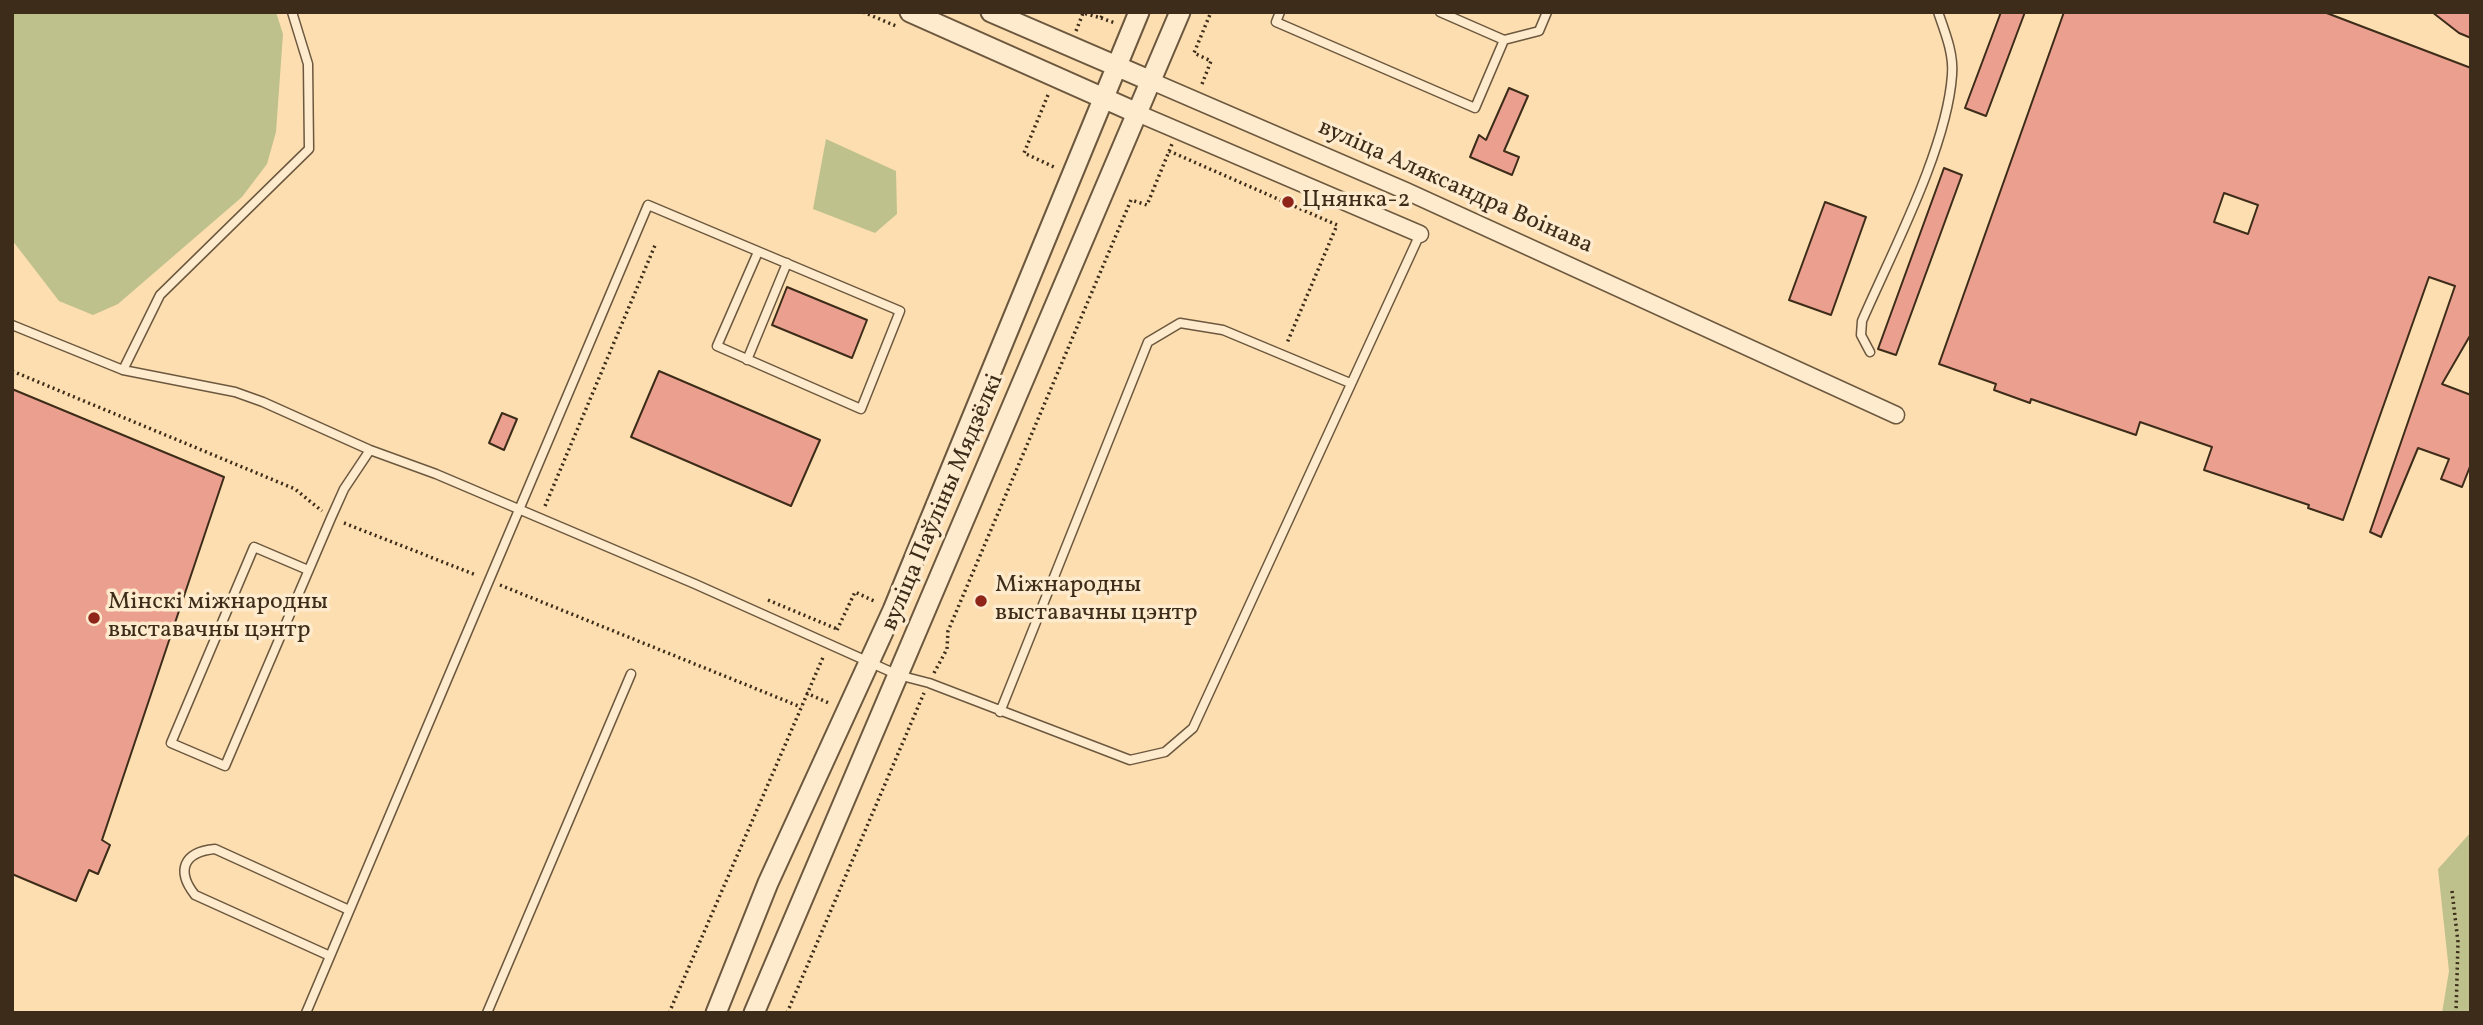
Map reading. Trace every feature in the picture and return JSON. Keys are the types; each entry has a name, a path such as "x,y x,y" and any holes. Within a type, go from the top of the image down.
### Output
{"street":[{"name":"вуліца Аляксандра Воінава","path":"990,12 1406,191 1896,415"},
{"name":"вуліца Паўліны Мядзёлкі","path":"716,1013 768,884 893,610 1139,12"},
{"name":"вуліца Паўліны Мядзёлкі","path":"754,1013 1180,12"},
{"path":"906,20 1104,99 1420,234"}],"lane":[{"path":"122,370 160,295 309,149 308,64 292,12"},
{"path":"1280,12 1276,22 1475,108 1504,40"},
{"path":"1440,12 1504,40 1539,31 1547,12"},
{"path":"1870,352 1861,335 1862,321 1918,194 1947,109 1953,72 1938,12"},
{"path":"306,1013 648,205 758,251 787,264 900,311 861,408 717,346 758,251"},
{"path":"12,325 122,370 235,392 519,510 898,675 929,683 1130,760 1166,752 1193,727 1420,234"},
{"path":"747,360 787,264"},
{"path":"1000,712 1148,342 1180,323 1223,330 1350,383"},
{"path":"308,570 254,548 171,743 225,765 344,489 370,450"},
{"path":"486,1013 631,674"},
{"path":"330,956 195,895 186,884 184,871 190,857 201,850 215,849 349,910"}],"path":[{"path":"863,12 906,20"},
{"path":"1080,12 1101,18 1104,12"},
{"path":"1196,99 1212,61 1194,53 1211,12"},
{"path":"1043,89 1049,93 1024,153 1070,175"},
{"path":"1104,188 1147,205 1177,131"},
{"path":"1168,151 1337,225 1282,355"},
{"path":"787,1013 904,733 947,649 948,631 1130,200"},
{"path":"545,506 656,243"},
{"path":"12,371 295,489 331,518 800,707"},
{"path":"669,1013 800,707 855,592 893,610"},
{"path":"924,618 948,631"},
{"path":"2452,891 2458,942 2456,1013"}],"green space":[{"path":"12,12 276,12 283,34 276,132 267,164 242,197 118,304 93,315 59,301 12,240"},
{"path":"826,139 896,171 897,214 875,233 813,209"},
{"path":"2471,832 2471,1013 2442,1013 2449,971 2438,869"}],"building":[{"path":"2001,12 2025,12 1986,116 1965,108"},
{"path":"2064,12 2324,12 2471,68 2471,334 2442,384 2471,395 2471,464 2462,487 2441,479 2449,459 2418,448 2381,537 2370,532 2455,286 2429,277 2343,520 2308,508 2309,505 2204,470 2212,447 2140,422 2136,435 2031,399 2030,403 1994,390 1996,384 1939,364","holes":["2224,193 2258,205 2248,234 2214,222"]},
{"path":"2432,12 2471,12 2471,38 2459,33"},
{"path":"1509,88 1528,96 1504,151 1519,157 1512,175 1470,157 1479,135 1486,140"},
{"path":"1944,168 1962,175 1896,355 1878,349"},
{"path":"1825,202 1866,217 1831,315 1789,300"},
{"path":"787,287 867,320 852,358 772,325"},
{"path":"659,371 820,440 791,506 631,437"},
{"name":"Мінскі міжнародны выставачны цэнтр","path":"12,389 224,477 102,840 110,845 98,874 89,870 76,901 12,874"},
{"path":"502,413 517,419 504,450 489,443"}],"place":[{"name":"Цнянка-2","path":"1288,202"},
{"name":"Міжнародны выставачны цэнтр","path":"981,601"},
{"name":"Мінскі міжнародны выставачны цэнтр","path":"94,618"}]}
